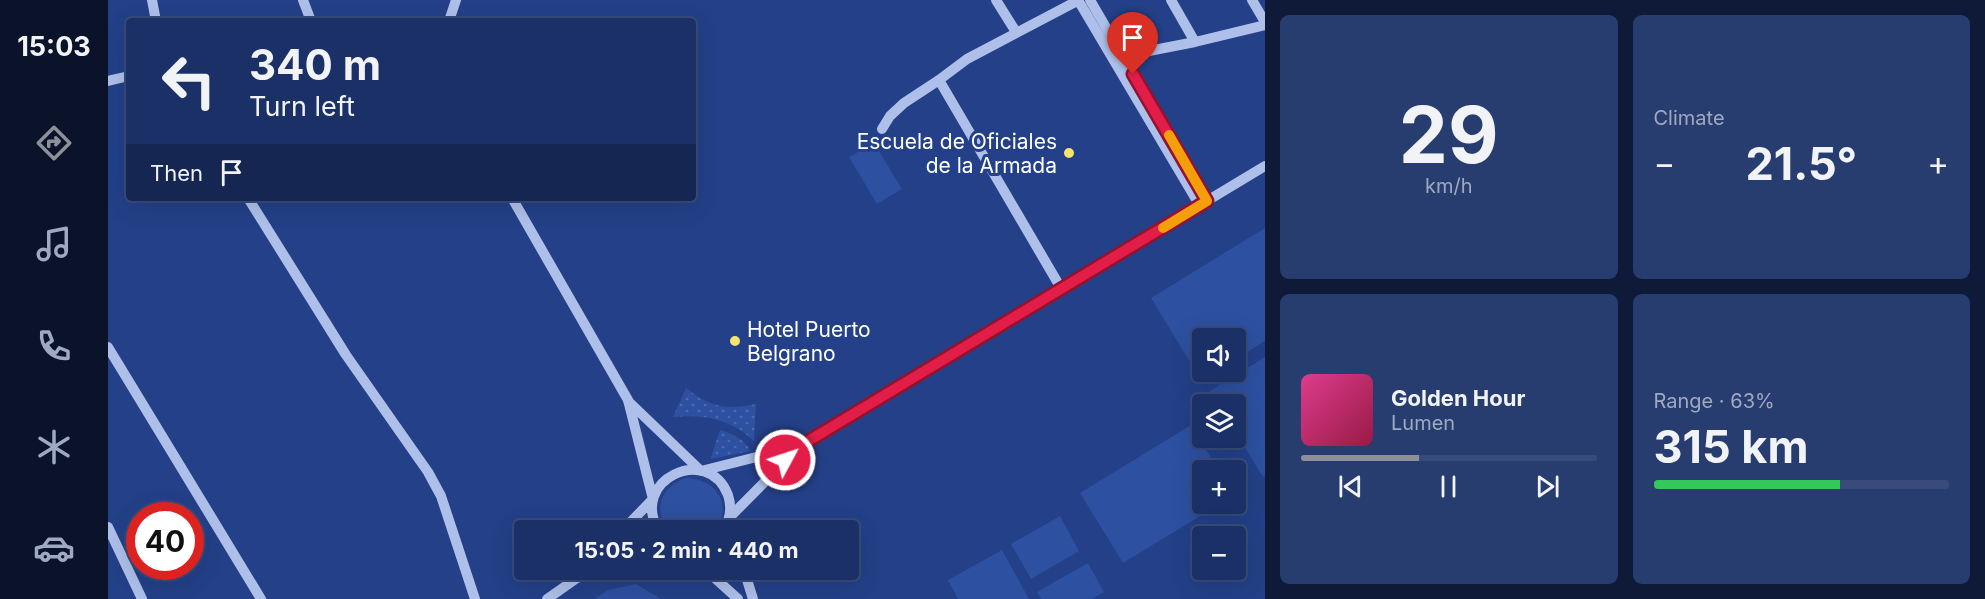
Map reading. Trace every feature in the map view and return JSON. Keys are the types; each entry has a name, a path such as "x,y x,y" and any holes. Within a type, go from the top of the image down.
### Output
{"street":[{"path":"152,0 155,18"},
{"path":"303,0 307,18"},
{"path":"450,18 456,0"},
{"path":"996,0 1016,32"},
{"path":"1046,16 1063,0"},
{"path":"882,129 890,116 904,103 968,59 1079,0 1117,57 1204,204"},
{"path":"1090,0 1117,57"},
{"path":"1171,0 1195,42"},
{"path":"1117,57 1195,42 1265,23 1252,0"},
{"path":"108,81 126,77"},
{"path":"939,80 1062,290"},
{"path":"729,518 800,446 1265,166"},
{"path":"250,201 346,355 428,472 441,496 476,599"},
{"path":"514,201 628,400 653,499 652,513 655,520"},
{"path":"108,347 261,599"},
{"path":"628,400 701,471 717,479 724,489 730,506 729,518"},
{"path":"633,520 653,499 660,485 671,475 686,470 701,471 800,446"},
{"path":"108,527 142,599"},
{"path":"547,599 573,580"},
{"path":"717,580 738,599"},
{"path":"747,580 753,599"}],"shaded area":[{"path":"874,143 902,189 877,204 849,157"},
{"path":"1265,228 1265,341 1246,353 1246,328 1192,328 1192,365 1151,298"},
{"path":"1265,357 1265,476 1263,477 1245,448 1246,394 1212,394 1210,391 1225,382 1246,382 1246,369"},
{"path":"686,388 715,405 735,407 756,404 754,441 726,423 706,417 673,417"},
{"path":"1191,425 1192,448 1205,448 1212,460 1192,460 1192,514 1204,514 1123,563 1080,493"},
{"path":"720,430 742,440 750,451 712,459"},
{"path":"686,478 697,479 714,489 722,504 721,520 663,520 660,507 662,500 670,487"},
{"path":"1060,516 1079,551 1031,579 1011,544"},
{"path":"1002,550 1029,599 958,599 948,580"},
{"path":"1088,563 1104,592 1092,599 1041,599 1037,592"},
{"path":"636,584 661,599 594,599 608,590"}],"slow traffic":[{"path":"1163,228 1207,201 1169,135"}],"place":[{"name":"Escuela de Oficiales de la Armada","path":"1069,153"},
{"name":"Hotel Puerto Belgrano","path":"735,341"}],"route":[{"path":"785,460 800,446 1207,201 1133,74"}]}
